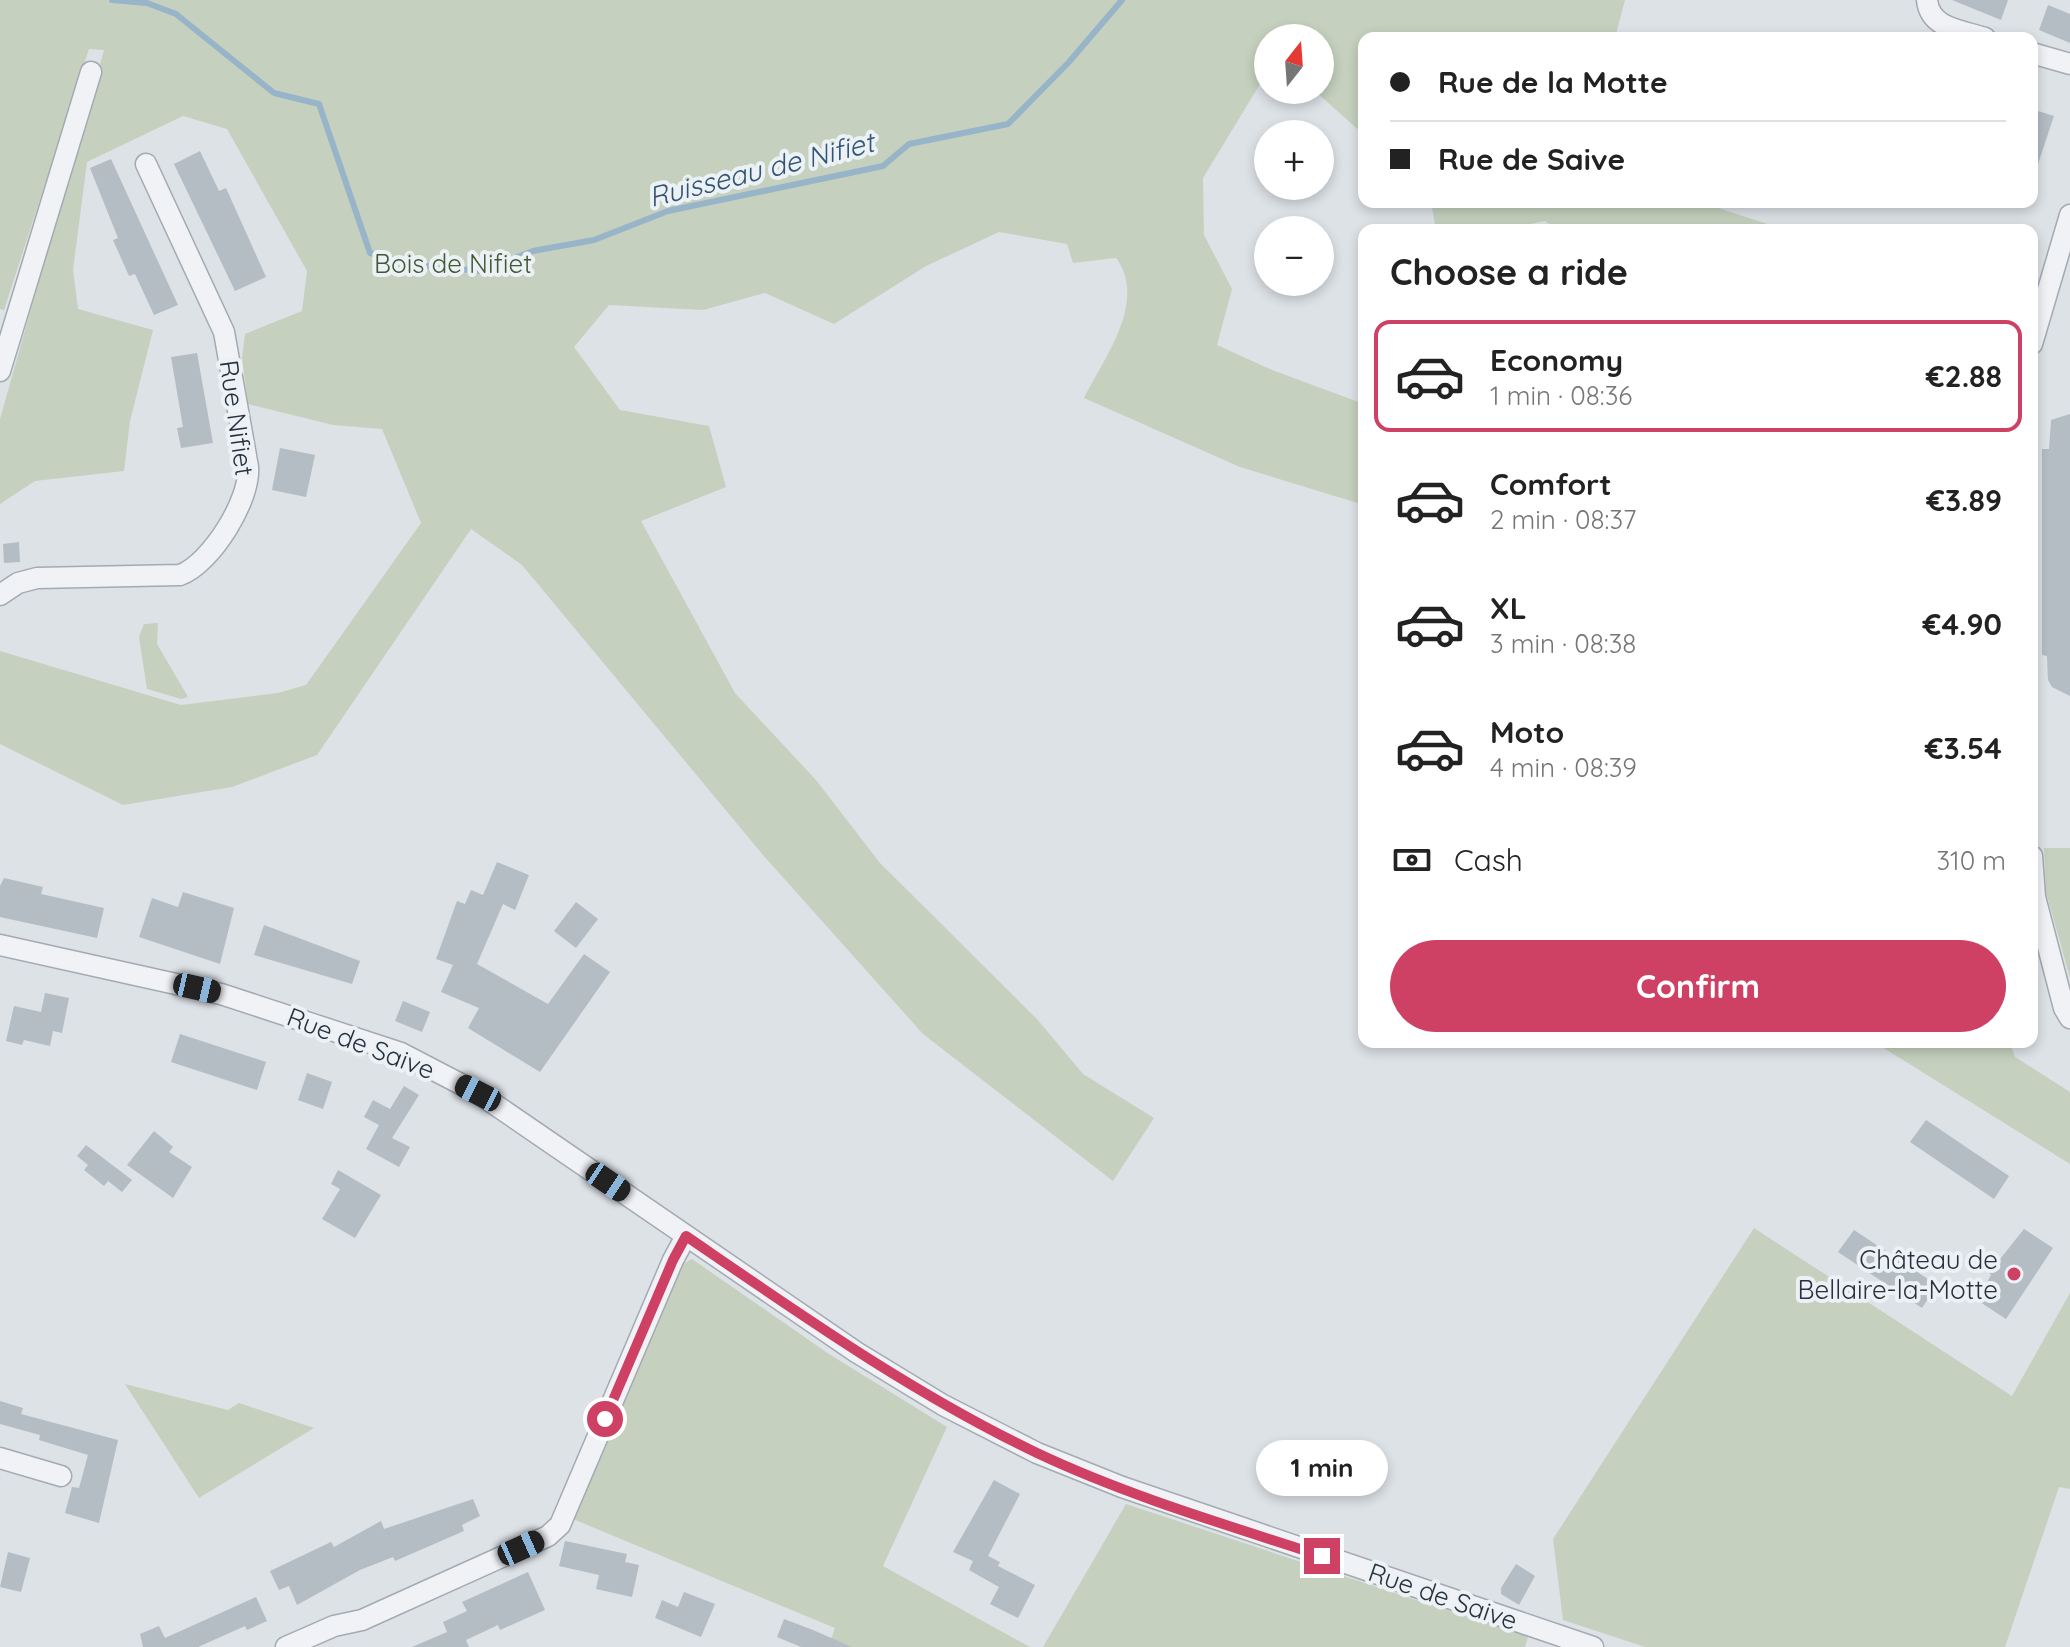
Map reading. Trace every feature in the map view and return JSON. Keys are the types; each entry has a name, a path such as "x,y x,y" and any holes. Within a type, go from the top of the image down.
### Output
{"street":[{"path":"1927,0 1929,15 1937,23 1966,32"},
{"path":"2038,55 2070,64"},
{"path":"0,371 91,72"},
{"name":"Rue Nifiet","path":"0,595 18,583 37,578 180,575 193,570 209,554 246,489 248,467 224,332 146,164"},
{"path":"2038,324 2070,216"},
{"path":"2038,908 2064,1008 2070,1018"},
{"name":"Rue de Saive","path":"0,945 221,994 401,1053 478,1093 856,1352 943,1405 1037,1453 1122,1487 1593,1647"},
{"path":"286,1647 334,1626 362,1620 548,1536 560,1525 686,1236"},
{"path":"1,1462 61,1476"}],"green space":[{"name":"Bois de Nifiet","path":"0,0 1625,0 1617,32 1358,32 1358,130 1330,104 1334,104 1334,24 1254,24 1254,94 1203,178 1204,235 1232,289 1217,345 1272,370 1358,402 1358,503 1240,467 1084,398 1120,329 1127,292 1125,275 1116,258 1073,263 1067,244 999,232 926,266 834,324 765,293 703,310 609,305 574,347 620,410 709,426 726,487 641,521 735,693 816,780 880,863 1037,1019 1083,1074 1154,1118 1113,1181 923,1034 763,855 522,565 471,529 317,755 232,787 123,805 0,744 0,651 181,705 278,693 306,685 421,523 382,429 333,425 248,404 242,358 245,334 302,311 307,271 227,129 183,116 87,162 73,270 78,309 153,330 130,421 124,471 35,481 0,504 0,419 104,50 89,49 4,310 0,309"},
{"path":"1432,208 1720,208 1767,224 1549,224 1545,221 1530,224 1435,224"},
{"path":"158,623 157,644 188,697 181,699 147,689 139,637 144,624"},
{"path":"2044,848 2070,848 2070,978 2046,892"},
{"path":"1884,1048 2012,1048 2015,1057 2070,1092 2070,1164"},
{"path":"1754,1228 2012,1396 2070,1293 2070,1489 2059,1487 2005,1647 1645,1647 1563,1620 1553,1539"},
{"path":"692,1259 829,1354 947,1427 883,1566 1030,1647 828,1647 835,1628 573,1519 681,1265"},
{"path":"125,1384 228,1410 239,1403 314,1428 199,1498"},
{"path":"1126,1504 1528,1637 1525,1647 1043,1647"}],"building":[{"path":"1952,0 2008,0 2001,20"},
{"path":"2048,5 2070,14 2070,43 2039,30"},
{"path":"2038,111 2054,116 2038,164"},
{"path":"200,151 219,191 226,188 266,277 235,291 174,164"},
{"path":"111,159 178,305 154,315 135,274 129,276 113,240 118,238 90,168"},
{"path":"197,353 213,443 181,448 177,428 183,427 171,357"},
{"path":"2070,414 2070,696 2052,687 2048,680 2047,656 2042,655 2042,449 2049,449 2051,420"},
{"path":"280,448 315,455 306,497 272,490"},
{"path":"19,542 20,562 4,563 3,544"},
{"path":"497,862 529,875 515,910 503,904 477,964 548,1004 584,954 610,972 540,1072 468,1028 479,1008 441,992 453,965 436,959 457,901 465,904 471,890 483,895"},
{"path":"4,878 43,887 41,894 104,908 97,938 0,917 0,886"},
{"path":"183,892 234,908 220,964 139,937 152,898 178,907"},
{"path":"576,902 598,919 576,948 554,931"},
{"path":"264,925 360,961 352,984 254,955"},
{"path":"45,993 69,998 62,1033 53,1031 50,1046 24,1040 22,1045 6,1041 14,1006 41,1012"},
{"path":"403,1001 430,1012 422,1032 395,1021"},
{"path":"180,1034 266,1062 257,1090 171,1062"},
{"path":"307,1073 332,1082 323,1109 298,1100"},
{"path":"404,1086 419,1095 392,1138 410,1147 399,1167 366,1149 379,1125 364,1117 373,1100 390,1109"},
{"path":"1926,1120 2009,1176 1994,1199 1910,1142"},
{"path":"154,1131 173,1147 169,1152 192,1167 173,1198 127,1165"},
{"path":"86,1145 132,1180 122,1192 108,1181 104,1186 84,1170 88,1165 77,1156"},
{"path":"338,1170 381,1195 355,1238 322,1219 340,1189 331,1184"},
{"name":"Château de Bellaire-la-Motte","path":"2024,1229 2053,1248 2006,1319 1977,1300 1991,1275 1989,1273"},
{"path":"1854,1230 1937,1285 1922,1308 1838,1252"},
{"path":"0,1401 23,1408 21,1414 118,1440 99,1523 65,1513 72,1487 79,1488 88,1455 39,1440 40,1435 0,1424"},
{"path":"994,1480 1020,1494 988,1556 1000,1562 998,1566 1035,1585 1018,1618 990,1604 999,1587 969,1570 973,1561 953,1552"},
{"path":"473,1499 480,1516 462,1525 464,1531 395,1561 393,1557 360,1570 297,1605 289,1586 279,1590 270,1571 331,1542 334,1547 381,1521 384,1529"},
{"path":"565,1541 627,1554 625,1562 639,1565 632,1597 596,1589 599,1575 559,1566"},
{"path":"8,1552 30,1558 21,1592 0,1587"},
{"path":"1516,1564 1535,1576 1519,1605 1501,1594 1501,1588"},
{"path":"528,1572 545,1610 500,1630 498,1625 466,1640 469,1647 412,1647 447,1632 443,1622 467,1611 462,1602"},
{"path":"684,1592 715,1604 701,1637 655,1618 662,1600 678,1607"},
{"path":"256,1597 267,1621 247,1630 245,1626 198,1647 143,1647 140,1634 159,1626 165,1638"},
{"path":"784,1619 852,1647 801,1647 777,1637"}],"waterway":[{"name":"Ruisseau de Nifiet","path":"112,0 147,3 176,14 274,93 319,104 370,253 416,265 481,271 533,251 594,240 668,211 883,166 909,144 1008,124 1069,62 1122,0"}],"place":[{"name":"Château de Bellaire-la-Motte","path":"2014,1274"}],"route":[{"path":"605,1419 686,1236 856,1352 943,1405 1037,1453 1093,1477 1322,1556"}]}
